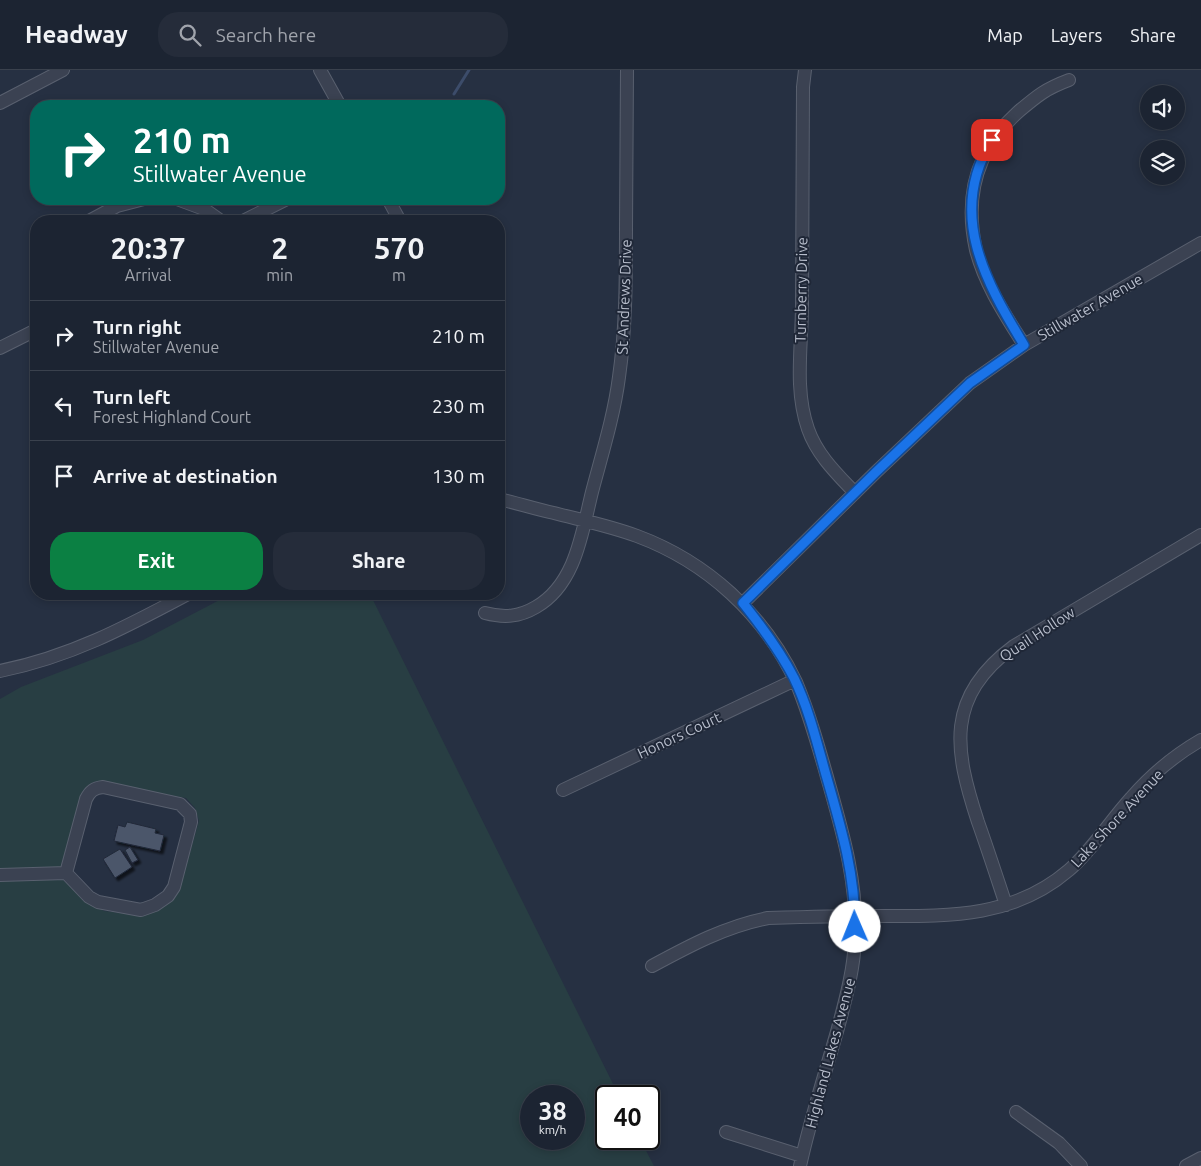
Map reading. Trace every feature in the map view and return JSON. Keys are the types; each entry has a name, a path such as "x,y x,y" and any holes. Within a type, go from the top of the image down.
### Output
{"street":[{"path":"0,103 63,70"},
{"path":"320,70 337,100"},
{"name":"St Andrews Drive","path":"485,613 506,616 524,614 543,603 554,593 565,579 586,521 612,418 624,340 627,70"},
{"name":"Turnberry Drive","path":"805,70 803,87 802,317 799,375 801,400 808,430 822,457 855,493"},
{"path":"1024,345 1000,307 984,273 977,251 973,228 972,206 974,186 979,167 987,149 1005,124 1040,93 1069,80"},
{"path":"100,215 121,205"},
{"path":"193,205 212,215"},
{"path":"255,215 275,205"},
{"name":"Stillwater Avenue","path":"743,603 970,383 1024,345 1201,242"},
{"path":"0,348 30,333"},
{"name":"Highland Lakes Avenue","path":"505,501 636,535 671,551 705,572 743,603 775,645 795,680 816,737 845,842 852,875 856,939 849,985 801,1161"},
{"name":"Quail Hollow","path":"1006,905 966,787 961,762 960,728 968,700 976,683 988,668 1014,646 1201,535"},
{"path":"0,671 44,660 95,642 176,600"},
{"name":"Honors Court","path":"563,790 795,680"},
{"name":"Lake Shore Avenue","path":"652,966 730,928 768,918 941,916 984,911 1029,896 1069,869 1088,851 1142,786 1167,764 1201,740"},
{"path":"0,875 66,873 89,897 98,902 141,910 155,905 168,896 174,887 191,822 190,814 180,804 103,787 95,788 89,792 86,799 66,873"},
{"path":"1016,1112 1059,1143 1081,1166"},
{"path":"726,1132 801,1161"},
{"path":"1186,1166 1201,1158"}],"green space":[{"path":"220,600 373,600 614,1085 595,1085 595,1150 646,1150 654,1166 0,1166 0,699 21,687 143,640","holes":["94,782 186,798 195,808 199,821 179,890 140,915 104,911 85,899 62,879 64,861 86,787"]}],"building":[{"path":"127,822 156,829 155,833 164,835 160,851 114,841 118,825 125,827"},
{"path":"130,847 138,860 132,863 125,850"},
{"path":"120,849 132,867 115,878 103,859"}],"waterway":[{"path":"454,94 469,70"}],"route":[{"path":"855,927 854,892 845,842 816,737 803,699 795,680 775,645 743,603 876,472 970,383 1024,345 1000,307 984,273 977,251 973,228 972,206 974,186 979,167 992,140"}]}
